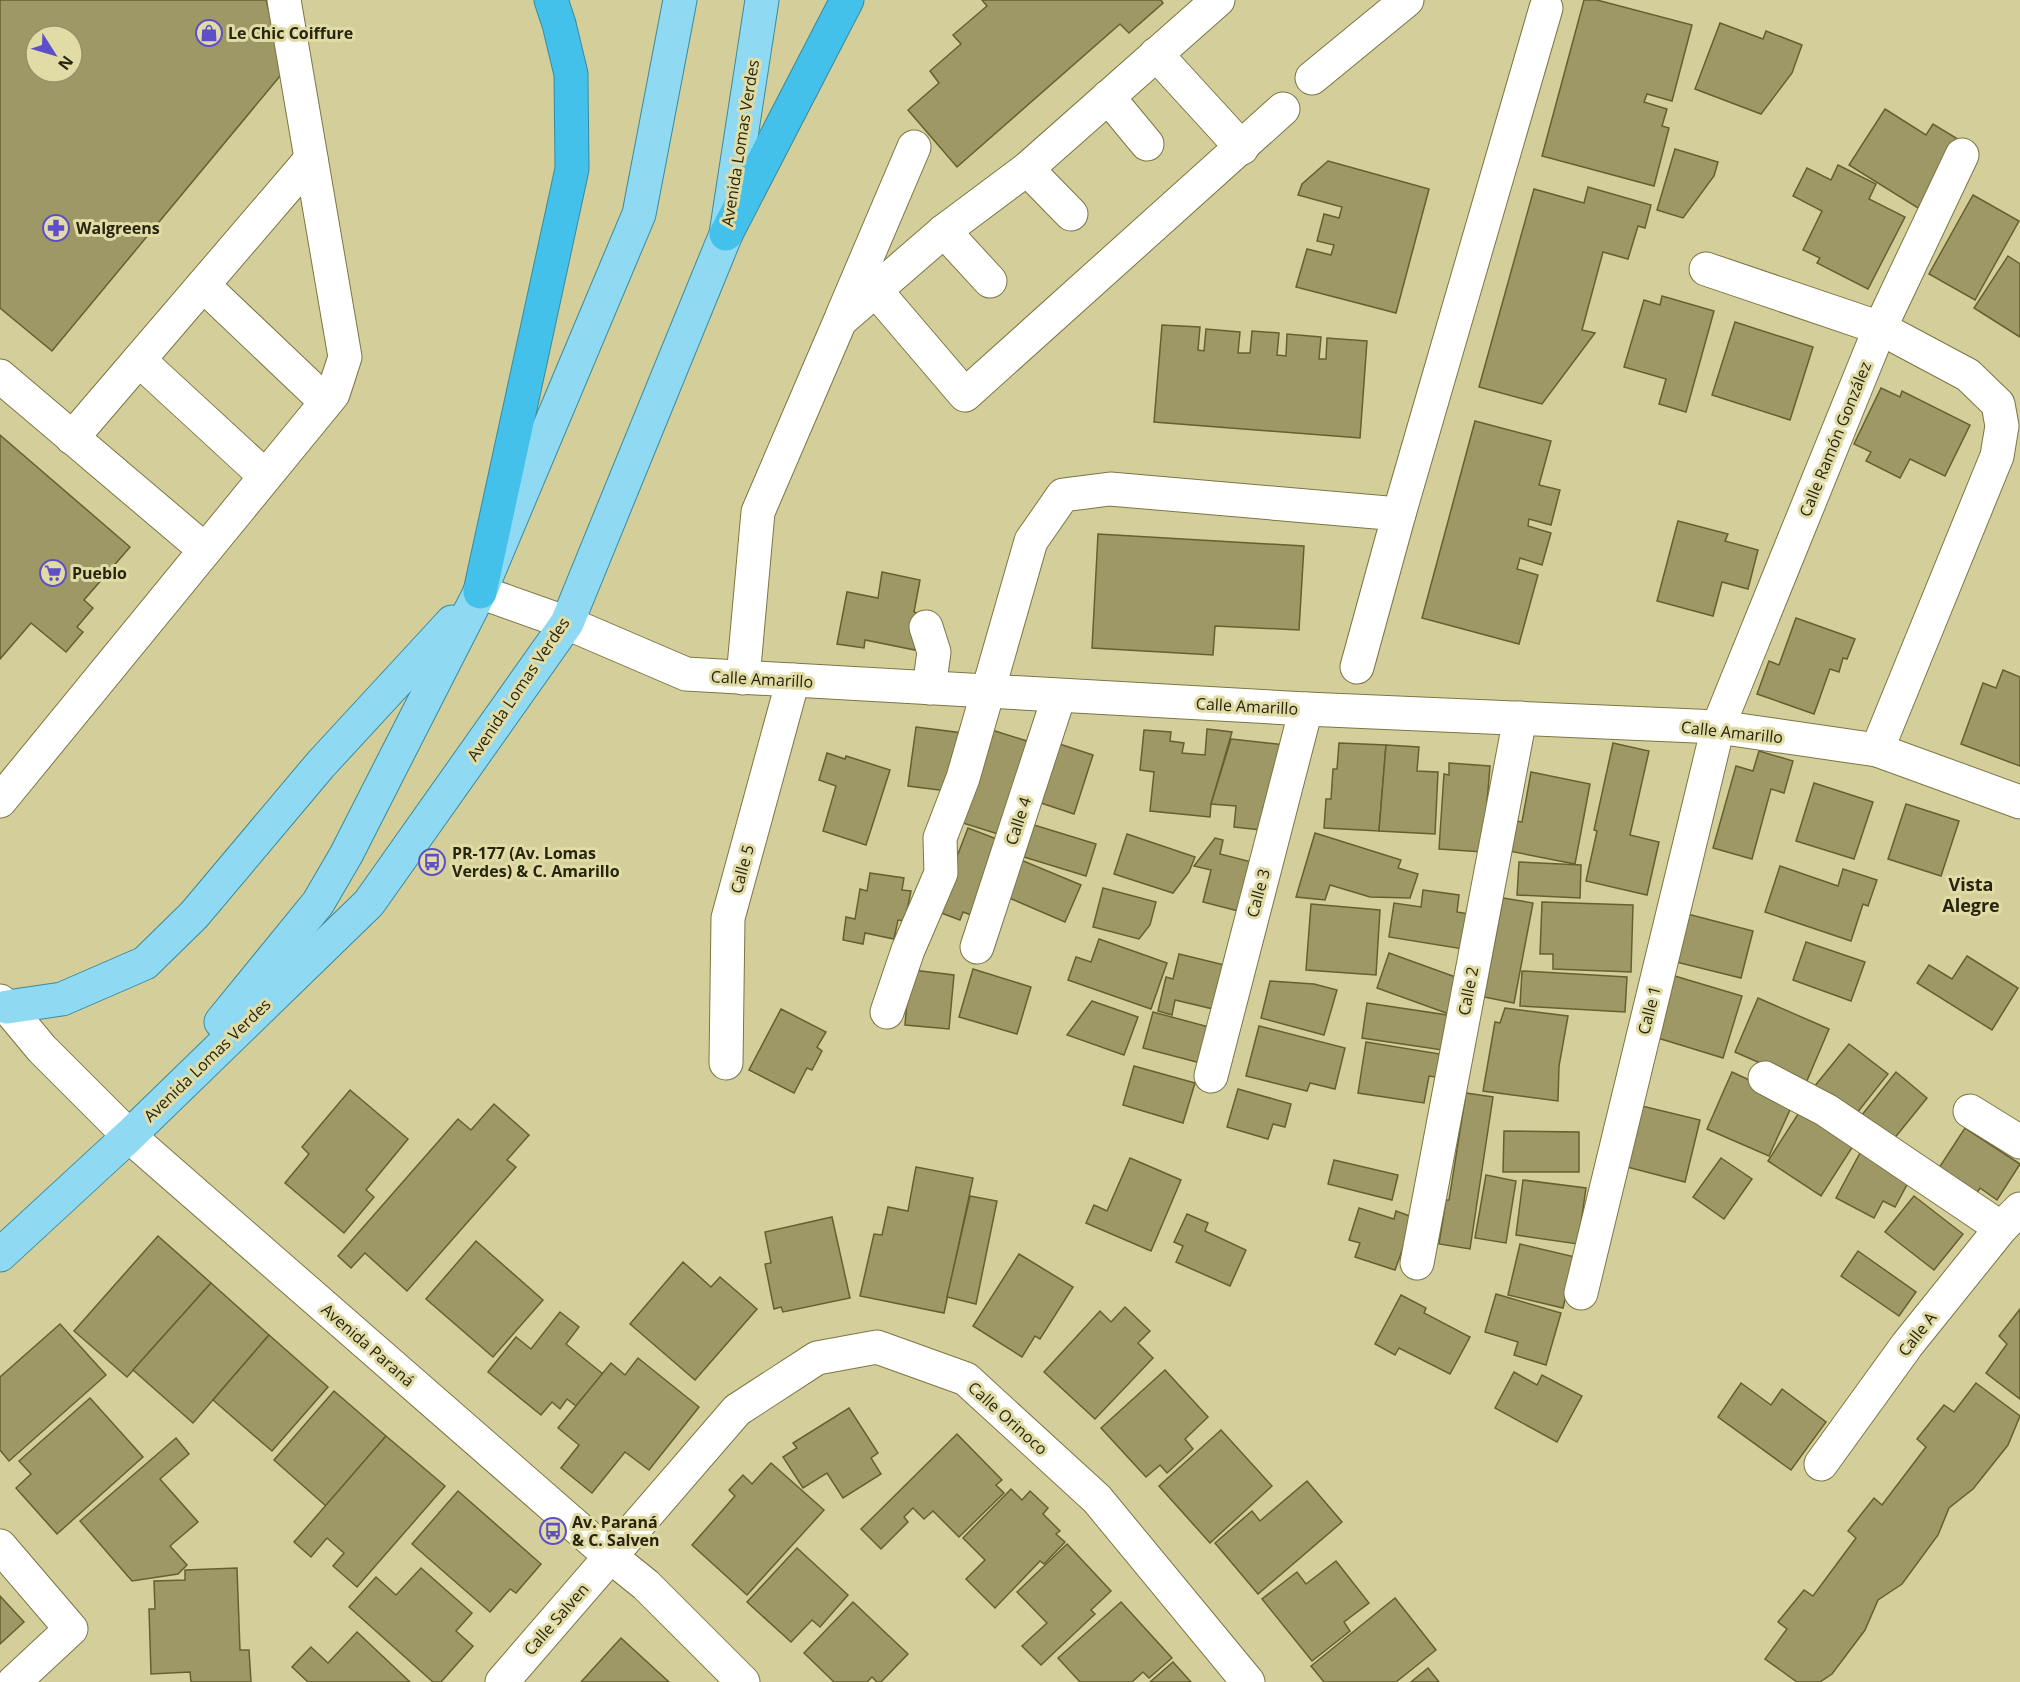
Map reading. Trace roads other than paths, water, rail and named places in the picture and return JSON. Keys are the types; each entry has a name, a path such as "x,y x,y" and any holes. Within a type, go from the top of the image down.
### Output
{"highway":[{"path":"480,592 572,169 571,74 559,24 550,0"},
{"path":"726,234 847,0"}],"main road":[{"name":"Avenida Lomas Verdes","path":"129,1136 318,903 346,855 480,592 639,214 680,0"},
{"name":"Avenida Lomas Verdes","path":"0,1255 129,1136 369,903 567,623 726,234 762,0"},
{"path":"2,1007 62,999 145,963 194,915 321,764 480,592"}],"street":[{"path":"0,801 333,394 345,357 284,0"},
{"path":"840,321 877,292 944,231 1027,169 1218,0"},
{"path":"1312,78 1407,0"},
{"path":"1357,667 1399,514 1546,8"},
{"path":"1156,54 1242,148"},
{"path":"1108,97 1147,144"},
{"path":"877,292 965,394 1283,110"},
{"path":"743,678 758,512 914,147"},
{"name":"Calle Ramón González","path":"1718,727 1880,328 1962,155"},
{"path":"72,438 311,159"},
{"path":"1027,169 1071,214"},
{"path":"944,231 990,281"},
{"path":"1706,269 1880,328 1968,375 1998,404 2002,426 1997,456 1877,750"},
{"path":"203,285 326,402"},
{"path":"139,360 265,476"},
{"path":"0,376 205,550"},
{"path":"887,1012 908,950 941,873 940,838 963,778 1030,541 1063,495 1110,489 1399,514"},
{"name":"Calle Amarillo","path":"480,592 567,623 686,674 1306,709 1718,727 1877,750 2020,802"},
{"path":"926,627 934,652 929,688"},
{"name":"Calle 5","path":"726,1063 728,918 793,680"},
{"name":"Calle 4","path":"977,946 1059,696"},
{"name":"Calle 3","path":"1211,1076 1306,709"},
{"name":"Calle 2","path":"1417,1263 1520,718"},
{"name":"Calle 1","path":"1581,1293 1718,727"},
{"name":"Avenida Paraná","path":"2,1007 129,1136 646,1585 743,1682"},
{"path":"1766,1078 1826,1110 2011,1219"},
{"path":"1970,1111 2020,1142"},
{"name":"Calle A","path":"1821,1464 1907,1345 2011,1219"},
{"name":"Calle Orinoco","path":"610,1556 737,1410 817,1358 877,1347 966,1379 1097,1499 1248,1682"},
{"path":"0,1546 71,1629 14,1682"},
{"name":"Calle Salven","path":"502,1682 610,1556"}],"place":[{"name":"Le Chic Coiffure","path":"209,33"},
{"name":"Walgreens","path":"56,228"},
{"name":"Pueblo","path":"53,573"},
{"name":"PR-177 (Av. Lomas Verdes) & C. Amarillo","path":"432,862"},
{"name":"Av. Paraná & C. Salven","path":"553,1531"}],"district":[{"name":"Vista Alegre","path":"1971,895"}]}
